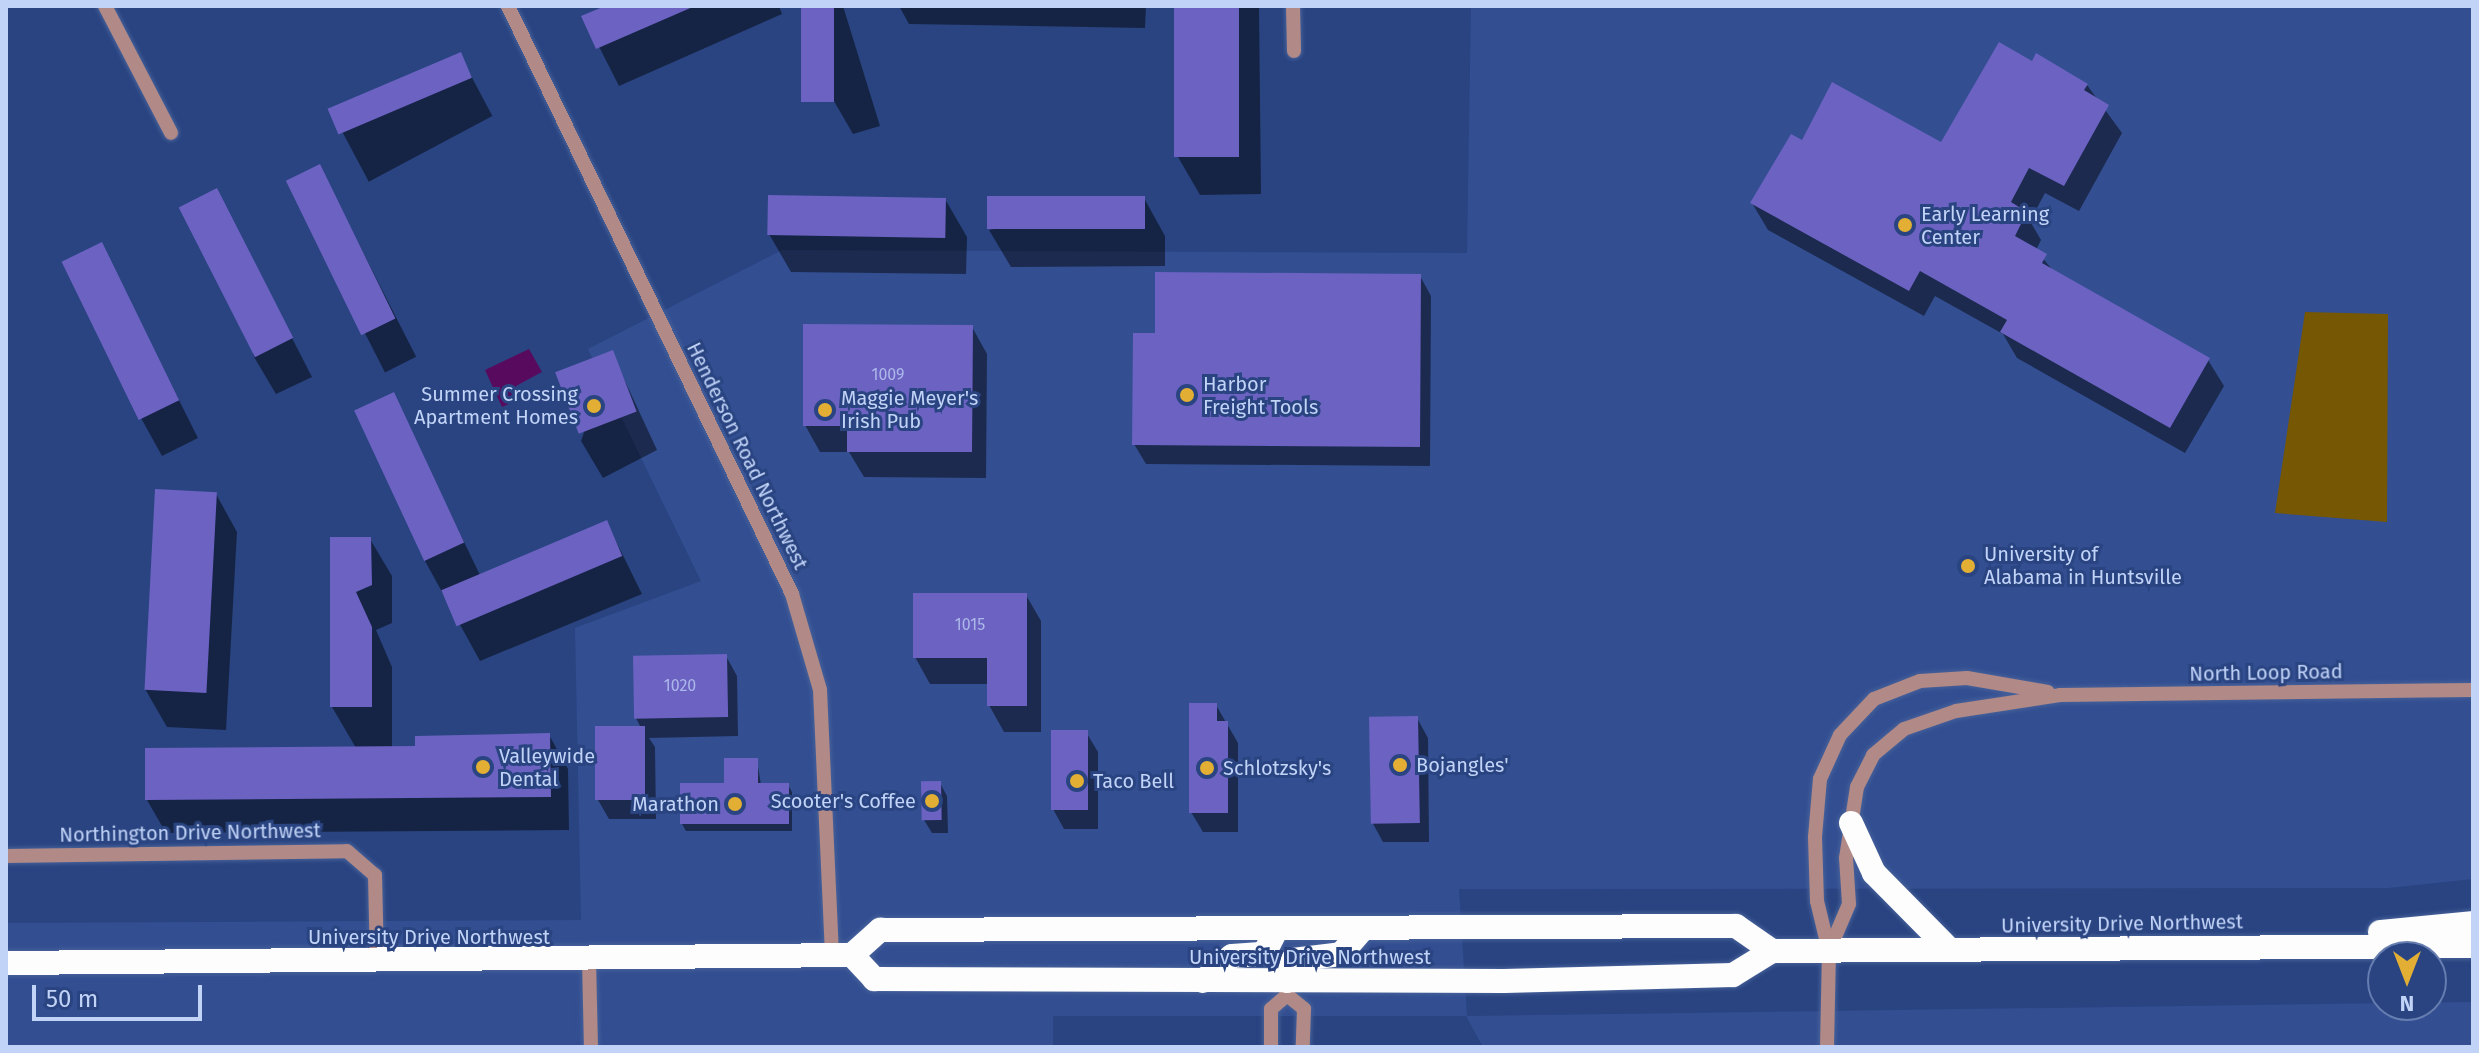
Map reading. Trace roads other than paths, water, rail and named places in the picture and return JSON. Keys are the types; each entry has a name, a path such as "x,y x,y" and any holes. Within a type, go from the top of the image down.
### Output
{"highway":[{"path":"1851,823 1874,873 1949,949"},
{"path":"2224,947 2473,923"},
{"name":"University Drive Northwest","path":"6,963 589,960 842,954 880,930 1736,926 1772,951"},
{"path":"1203,981 1232,956 1264,954 1277,929"},
{"path":"1287,988 1293,960 1341,954 1363,929"},
{"name":"University Drive Northwest","path":"842,954 874,979 1203,981 1287,988 1733,975 1772,951 2473,946"}],"street":[{"path":"105,6 171,133"},
{"name":"Henderson Road Northwest","path":"508,6 792,594 820,690 842,954"},
{"path":"1293,6 1294,51"},
{"name":"North Loop Road","path":"1829,951 1817,901 1815,837 1820,779 1840,735 1874,699 1920,681 1967,678 2060,695"},
{"name":"North Loop Road","path":"1829,951 1849,904 1851,823 1857,787 1873,755 1904,729 1956,711 2060,695 2473,690"},
{"name":"Northington Drive Northwest","path":"6,856 347,851 375,875 377,961"},
{"path":"1827,1047 1829,951"},
{"path":"589,960 591,1047"},
{"path":"1271,1047 1271,1009 1287,988 1304,1009 1303,1047"}],"place":[{"name":"Early Learning Center","path":"1905,225"},
{"name":"Harbor Freight Tools","path":"1187,395"},
{"name":"Summer Crossing Apartment Homes","path":"594,406"},
{"name":"Maggie Meyer's Irish Pub","path":"825,410"},
{"name":"University of Alabama in Huntsville","path":"1968,566"},
{"name":"Bojangles'","path":"1400,765"},
{"name":"Valleywide Dental","path":"483,767"},
{"name":"Schlotzsky's","path":"1207,768"},
{"name":"Taco Bell","path":"1077,781"},
{"name":"Scooter's Coffee","path":"932,801"},
{"name":"Marathon","path":"735,804"}]}
